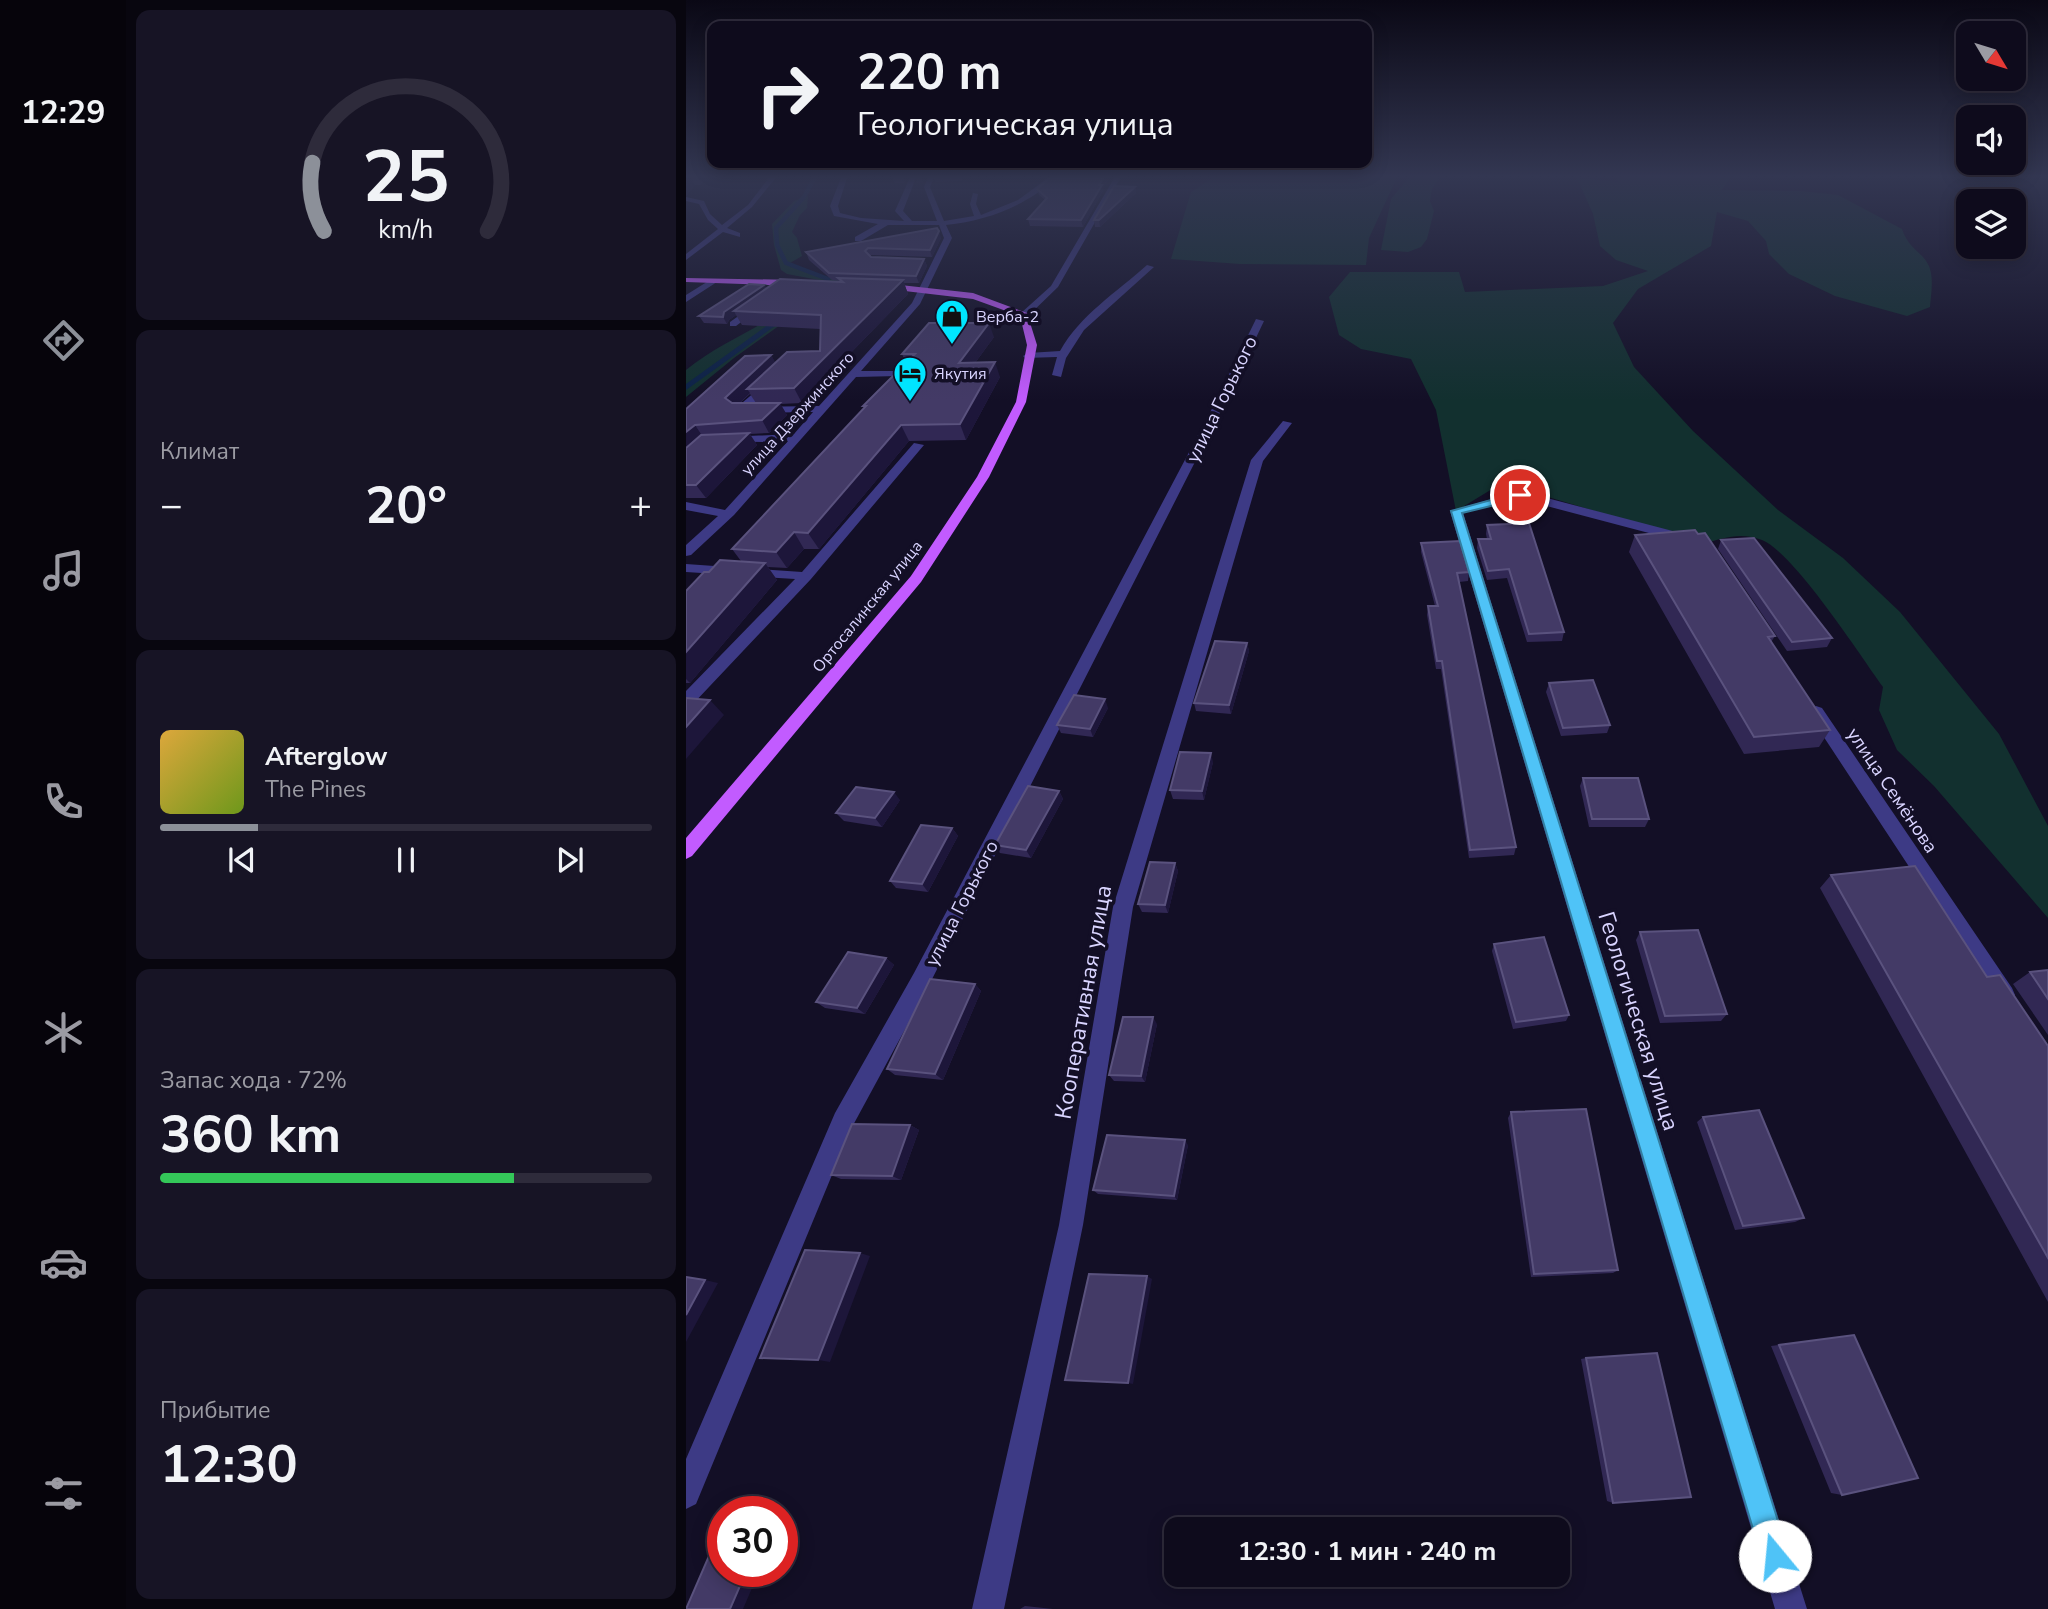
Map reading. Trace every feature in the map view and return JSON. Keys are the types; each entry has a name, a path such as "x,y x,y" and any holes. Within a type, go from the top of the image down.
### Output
{"main road":[{"path":"686,280 812,284"},
{"path":"875,286 923,289 1003,303 1024,316"},
{"name":"Ортосалинская улица","path":"686,851 916,579 989,467 1021,402 1032,345 1024,316"}],"street":[{"name":"улица Дзержинского","path":"686,552 728,514 916,304 942,250"},
{"path":"1024,316 1054,287 1075,250"},
{"path":"924,261 936,262"},
{"path":"1057,375 1062,354 1090,320 1150,267"},
{"path":"686,299 713,282"},
{"path":"782,290 792,283"},
{"path":"733,324 762,303"},
{"name":"улица Горького","path":"686,1494 843,1121 921,980 1220,404 1259,321"},
{"path":"1028,356 1062,354"},
{"path":"779,373 740,410 823,409"},
{"path":"854,374 894,374"},
{"name":"Кооперативная улица","path":"988,1609 1071,1225 1124,907 1257,460 1287,423"},
{"path":"715,440 797,437"},
{"path":"686,701 806,576 918,445"},
{"name":"Геологическая улица","path":"1691,540 1520,495 1456,511 1791,1609"},
{"path":"686,506 728,514"},
{"path":"686,568 806,576"},
{"name":"улица Семёнова","path":"1803,693 2017,1014"}],"green space":[{"path":"775,250 800,250 802,256 790,263 827,277 844,279 734,358 686,397 686,370 719,347 789,307 819,280 787,274 781,270"},
{"path":"1174,250 1368,250 1366,265 1240,264 1171,259"},
{"path":"1605,250 1704,250 1638,289 1613,323 1634,367 1693,431 1778,510 1843,558 1900,612 1999,734 2048,826 2048,918 1934,786 1897,750 1879,710 1883,687 1826,606 1775,549 1762,540 1747,536 1704,544 1502,483 1456,511 1436,410 1411,359 1361,349 1339,335 1329,297 1350,272 1459,272 1465,292 1603,286 1648,271 1616,260"},
{"path":"1768,250 1916,250 1929,266 1932,286 1930,307 1907,316 1835,296 1789,274"}],"building":[{"path":"866,250 871,257 924,259 916,276 829,273 806,252"},
{"path":"838,278 903,280 794,388 747,389 787,352 820,351 821,315 734,311 780,279 843,282"},
{"path":"749,284 764,285 724,312 723,317 699,316"},
{"path":"929,323 989,323 959,363 995,362 960,424 901,425 808,533 794,532 776,552 732,549 866,406 863,406 915,354 902,354"},
{"path":"771,355 725,398 732,403 780,403 762,420 695,425 686,432 686,409 745,356"},
{"path":"749,433 696,485 686,485 686,448 701,435"},
{"path":"1529,523 1564,632 1529,634 1509,569 1488,571 1478,539 1491,539 1487,525"},
{"path":"1695,530 1698,534 1705,533 1775,636 1768,637 1830,730 1754,737 1635,535"},
{"path":"1754,538 1832,638 1792,642 1721,540"},
{"path":"1460,541 1469,572 1457,573 1516,847 1470,850 1442,661 1437,661 1428,606 1438,606 1421,543"},
{"path":"720,560 765,563 686,652 686,591"},
{"path":"1215,641 1247,643 1229,705 1194,703"},
{"path":"1593,680 1610,725 1563,728 1549,683"},
{"path":"1074,695 1105,699 1090,729 1057,725"},
{"path":"686,698 710,700 686,727"},
{"path":"1180,752 1211,753 1202,791 1170,790"},
{"path":"1583,778 1638,778 1649,819 1592,819"},
{"path":"1028,786 1059,791 1026,850 995,845"},
{"path":"856,787 894,792 875,818 836,813"},
{"path":"921,825 952,828 922,884 890,881"},
{"path":"1150,862 1175,863 1165,905 1138,904"},
{"path":"1915,866 1987,977 2000,975 2048,1046 2048,1258 1831,875"},
{"path":"1698,930 1727,1014 1665,1016 1640,932"},
{"path":"1544,937 1569,1015 1516,1022 1494,944"},
{"path":"848,952 886,958 857,1008 816,1002"},
{"path":"2048,970 2048,999 2030,972"},
{"path":"930,979 975,984 935,1074 887,1069"},
{"path":"1123,1017 1153,1017 1141,1076 1109,1075"},
{"path":"1586,1109 1618,1270 1534,1274 1511,1112"},
{"path":"1759,1110 1804,1218 1743,1226 1703,1117"},
{"path":"852,1124 910,1125 892,1176 831,1175"},
{"path":"1107,1135 1185,1140 1174,1196 1093,1190"},
{"path":"805,1250 860,1253 818,1360 760,1358"},
{"path":"1089,1274 1147,1276 1128,1383 1065,1380"},
{"path":"686,1277 705,1280 686,1315"},
{"path":"1854,1335 1918,1478 1842,1495 1779,1345"},
{"path":"1657,1353 1691,1497 1613,1503 1586,1358"},
{"path":"707,1560 707,1587 740,1587 730,1609 686,1609"}],"waterway":[{"path":"780,250 786,263 828,279 821,288"},
{"path":"819,290 822,286"},
{"path":"686,387 779,320"}],"place":[{"name":"Верба-2","path":"952,346"},
{"name":"Якутия","path":"910,403"}],"route":[{"path":"1520,495 1456,511 1775,1556"}]}
